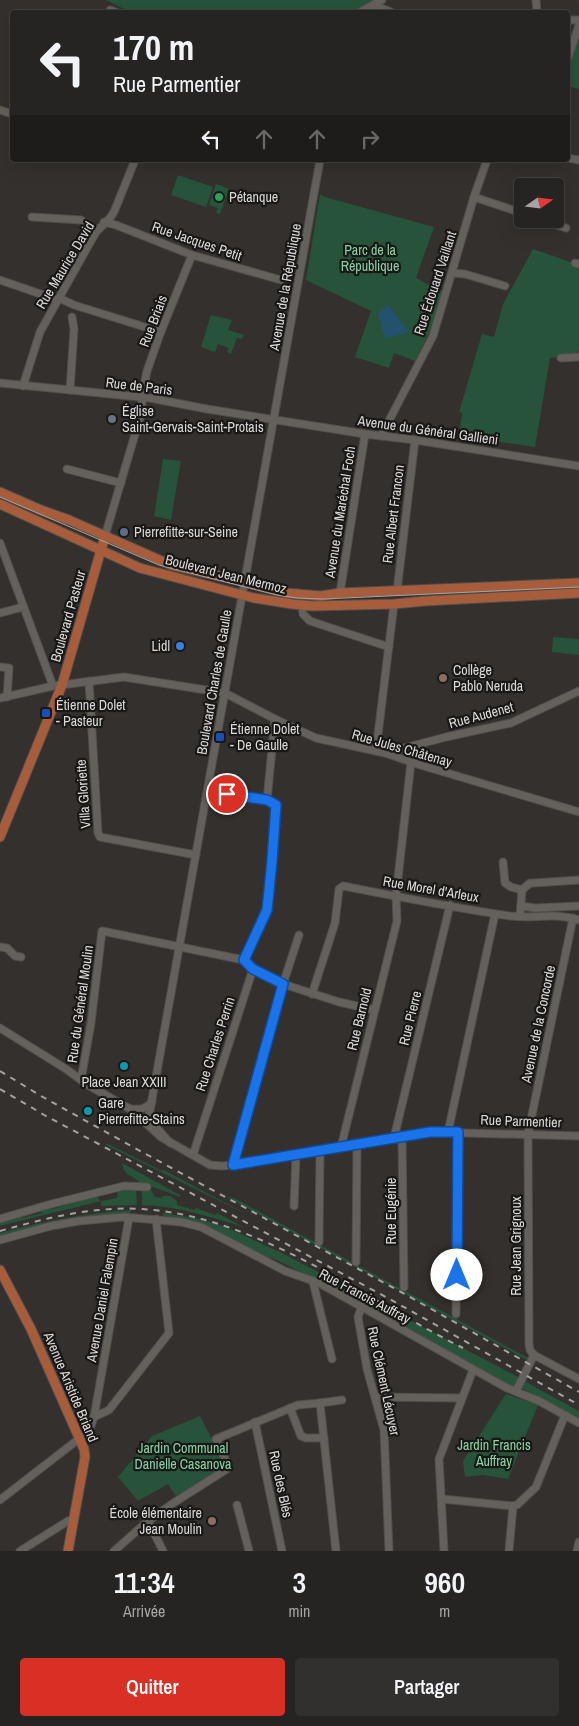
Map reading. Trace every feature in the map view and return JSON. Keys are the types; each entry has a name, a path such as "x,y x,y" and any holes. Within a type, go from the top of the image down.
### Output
{"main road":[{"name":"Boulevard Jean Mermoz","path":"0,492 171,565 286,593 321,596 579,583"},
{"name":"Boulevard Jean Mermoz","path":"0,504 146,570 242,595 302,606 394,604 579,593"},
{"name":"Boulevard Pasteur","path":"0,837 57,685 105,536"},
{"name":"Avenue Aristide Briand","path":"0,1270 31,1329 84,1449 85,1457 68,1551"}],"street":[{"path":"364,10 382,0"},
{"path":"373,5 386,10"},
{"path":"570,52 579,25"},
{"name":"Rue Maurice David","path":"23,386 40,332 97,230 114,212 135,162"},
{"name":"Avenue de la République","path":"274,419 320,162"},
{"name":"Rue Édouard Vaillant","path":"380,436 433,336 474,197 486,162"},
{"path":"474,197 514,210"},
{"path":"32,217 81,220 97,230"},
{"name":"Rue Jacques Petit","path":"104,222 192,255 281,280"},
{"name":"Rue Briais","path":"142,397 148,371 161,332 192,255"},
{"path":"452,274 465,274 505,286"},
{"path":"0,280 161,332"},
{"path":"70,390 74,305"},
{"path":"561,358 579,357"},
{"name":"Rue de Paris","path":"0,383 142,397 274,419"},
{"name":"Boulevard Pasteur","path":"105,536 141,414 142,397"},
{"name":"Avenue du Général Gallieni","path":"274,419 579,466"},
{"name":"Boulevard Charles de Gaulle","path":"152,1101 274,419"},
{"name":"Avenue du Maréchal Foch","path":"340,594 364,434"},
{"name":"Rue Albert Francon","path":"396,591 415,440"},
{"path":"67,469 122,483"},
{"path":"0,543 23,608 57,685"},
{"path":"376,751 394,604"},
{"path":"302,606 303,614 310,621 389,647"},
{"path":"0,613 23,608"},
{"path":"0,667 9,668 3,697"},
{"name":"Rue Jules Châtenay","path":"3,697 57,685 124,677 225,693 316,738 385,753 579,812"},
{"name":"Villa Gloriette","path":"89,681 98,833 100,837 196,855"},
{"name":"Rue Audenet","path":"385,753 510,723 579,691"},
{"path":"267,800 275,719"},
{"name":"Rue Barnold","path":"340,1147 397,921 396,896 411,762"},
{"path":"208,790 267,800 276,805 267,910 244,960"},
{"path":"503,862 505,883 522,890"},
{"path":"520,916 522,890 530,884 534,882 579,880"},
{"name":"Rue Morel d'Arleux","path":"312,994 334,923 339,889 343,886 495,914 448,1132"},
{"name":"Rue Pierre","path":"394,1138 450,905"},
{"path":"521,906 535,908 579,906"},
{"path":"495,914 520,916 551,915 576,919"},
{"name":"Avenue de la Concorde","path":"528,1134 576,919"},
{"name":"Rue du Général Moulin","path":"81,1080 91,1023 102,931 180,946"},
{"path":"233,1165 283,984 299,935"},
{"path":"180,946 244,960 253,969 283,984 312,994 374,1010"},
{"path":"0,948 7,948 16,957 21,957"},
{"name":"Rue Charles Perrin","path":"193,1155 253,969"},
{"name":"Rue Parmentier","path":"0,1028 100,1093 130,1109 157,1134 170,1143 210,1165 233,1165 430,1132 579,1136"},
{"path":"130,1109 143,1109 148,1107 152,1101"},
{"name":"Rue Parmentier","path":"152,1101 150,1120 170,1143"},
{"path":"456,1314 458,1132"},
{"name":"Rue Jean Grignoux","path":"528,1134 529,1344 534,1356"},
{"name":"Rue Eugénie","path":"402,1136 404,1286"},
{"path":"356,1262 357,1144"},
{"path":"320,1150 320,1242"},
{"path":"294,1206 296,1155"},
{"path":"0,1219 128,1185 142,1187"},
{"name":"Rue Francis Auffray","path":"0,1240 51,1226 119,1217 156,1219 188,1223 201,1227 285,1272 313,1282 362,1306 473,1370 579,1423"},
{"name":"Avenue Daniel Falempin","path":"94,1417 129,1218"},
{"path":"0,1500 89,1431 94,1417 109,1410 168,1337 156,1219"},
{"path":"313,1282 332,1360"},
{"name":"Rue Clément Lécuyer","path":"362,1306 358,1317 367,1369 384,1430 389,1551"},
{"path":"516,1391 534,1356 579,1379"},
{"path":"444,1551 439,1459 473,1370"},
{"path":"375,1397 461,1398"},
{"path":"114,1551 148,1521 226,1469 227,1463 216,1439 298,1404 342,1400"},
{"path":"320,1403 336,1551"},
{"path":"290,1408 301,1436 306,1438 324,1438"},
{"path":"442,1499 517,1505 536,1487 565,1415"},
{"name":"Rue des Blés","path":"255,1422 282,1551"},
{"path":"237,1505 249,1551"},
{"path":"509,1551 513,1506"},
{"path":"20,1551 68,1521 74,1520"},
{"path":"148,1521 163,1551"},
{"path":"577,1551 579,1542"}],"green space":[{"path":"106,0 374,0 359,10 126,10"},
{"path":"579,32 579,89 570,87 570,57"},
{"path":"178,175 213,187 206,207 171,195"},
{"name":"Pétanque","path":"216,184 229,189 220,214 216,213 218,208 209,205"},
{"name":"Parc de la République","path":"320,194 434,227 416,278 443,292 430,331 415,361 394,353 389,368 355,357 371,311 306,280"},
{"path":"533,249 579,265 579,349 577,355 550,358 535,447 459,436 462,413 459,412 482,334 494,337 503,304"},
{"path":"211,315 232,320 228,330 244,335 242,339 237,338 231,354 227,352 229,348 218,344 215,352 201,347"},
{"path":"163,459 181,461 171,520 154,516"},
{"path":"553,637 579,639 579,655 552,652"},
{"path":"106,1143 162,1171 164,1170 250,1216 106,1145"},
{"path":"122,1163 180,1195 180,1197 151,1186 155,1197 170,1196 177,1201 177,1205 194,1210 196,1208 215,1215 217,1213 244,1227 181,1210 142,1205 140,1184 125,1171"},
{"path":"136,1189 137,1205 101,1206 101,1201 117,1198 118,1191"},
{"path":"95,1195 101,1201 0,1226 0,1219 18,1215 21,1218 42,1213 41,1209 51,1207 52,1209"},
{"path":"227,1197 234,1198 528,1358 527,1360"},
{"path":"131,1210 130,1213 67,1220 0,1238 0,1233 48,1221 81,1215"},
{"path":"163,1213 195,1218 223,1226 280,1252 520,1378 514,1386 508,1386 324,1283 272,1258 269,1259 196,1222 163,1216"},
{"path":"524,1381 579,1411 579,1420 522,1388"},
{"name":"Jardin Francis Auffray","path":"506,1394 538,1405 508,1479 483,1475 465,1477 463,1461"},
{"name":"Jardin Communal Danielle Casanova","path":"200,1416 211,1437 223,1468 176,1496 168,1484 138,1501 118,1477 152,1436"}],"water":[{"path":"388,305 409,332 385,339 378,313"}],"tram line":[{"path":"0,497 159,565 277,595 323,599 579,587"}],"railway":[{"path":"0,1071 142,1152 401,1292 579,1392"},
{"path":"0,1089 46,1116 386,1297 579,1405"},
{"path":"0,1231 70,1214 106,1209 142,1209 185,1215 227,1227 268,1243 308,1262 463,1348"}],"place":[{"name":"Pétanque","path":"219,197"},
{"name":"Église Saint-Gervais-Saint-Protais","path":"112,419"},
{"name":"Pierrefitte-sur-Seine","path":"124,532"},
{"name":"Lidl","path":"180,646"},
{"name":"Collège Pablo Neruda","path":"443,678"},
{"name":"Étienne Dolet - Pasteur","path":"46,713"},
{"name":"Étienne Dolet - De Gaulle","path":"220,737"},
{"name":"Place Jean XXIII","path":"124,1066"},
{"name":"Gare Pierrefitte-Stains","path":"88,1111"},
{"name":"École élémentaire Jean Moulin","path":"212,1521"}],"route":[{"path":"227,794 267,800 276,805 267,910 244,960 253,969 283,984 233,1165 430,1132 458,1132 457,1275"}]}
